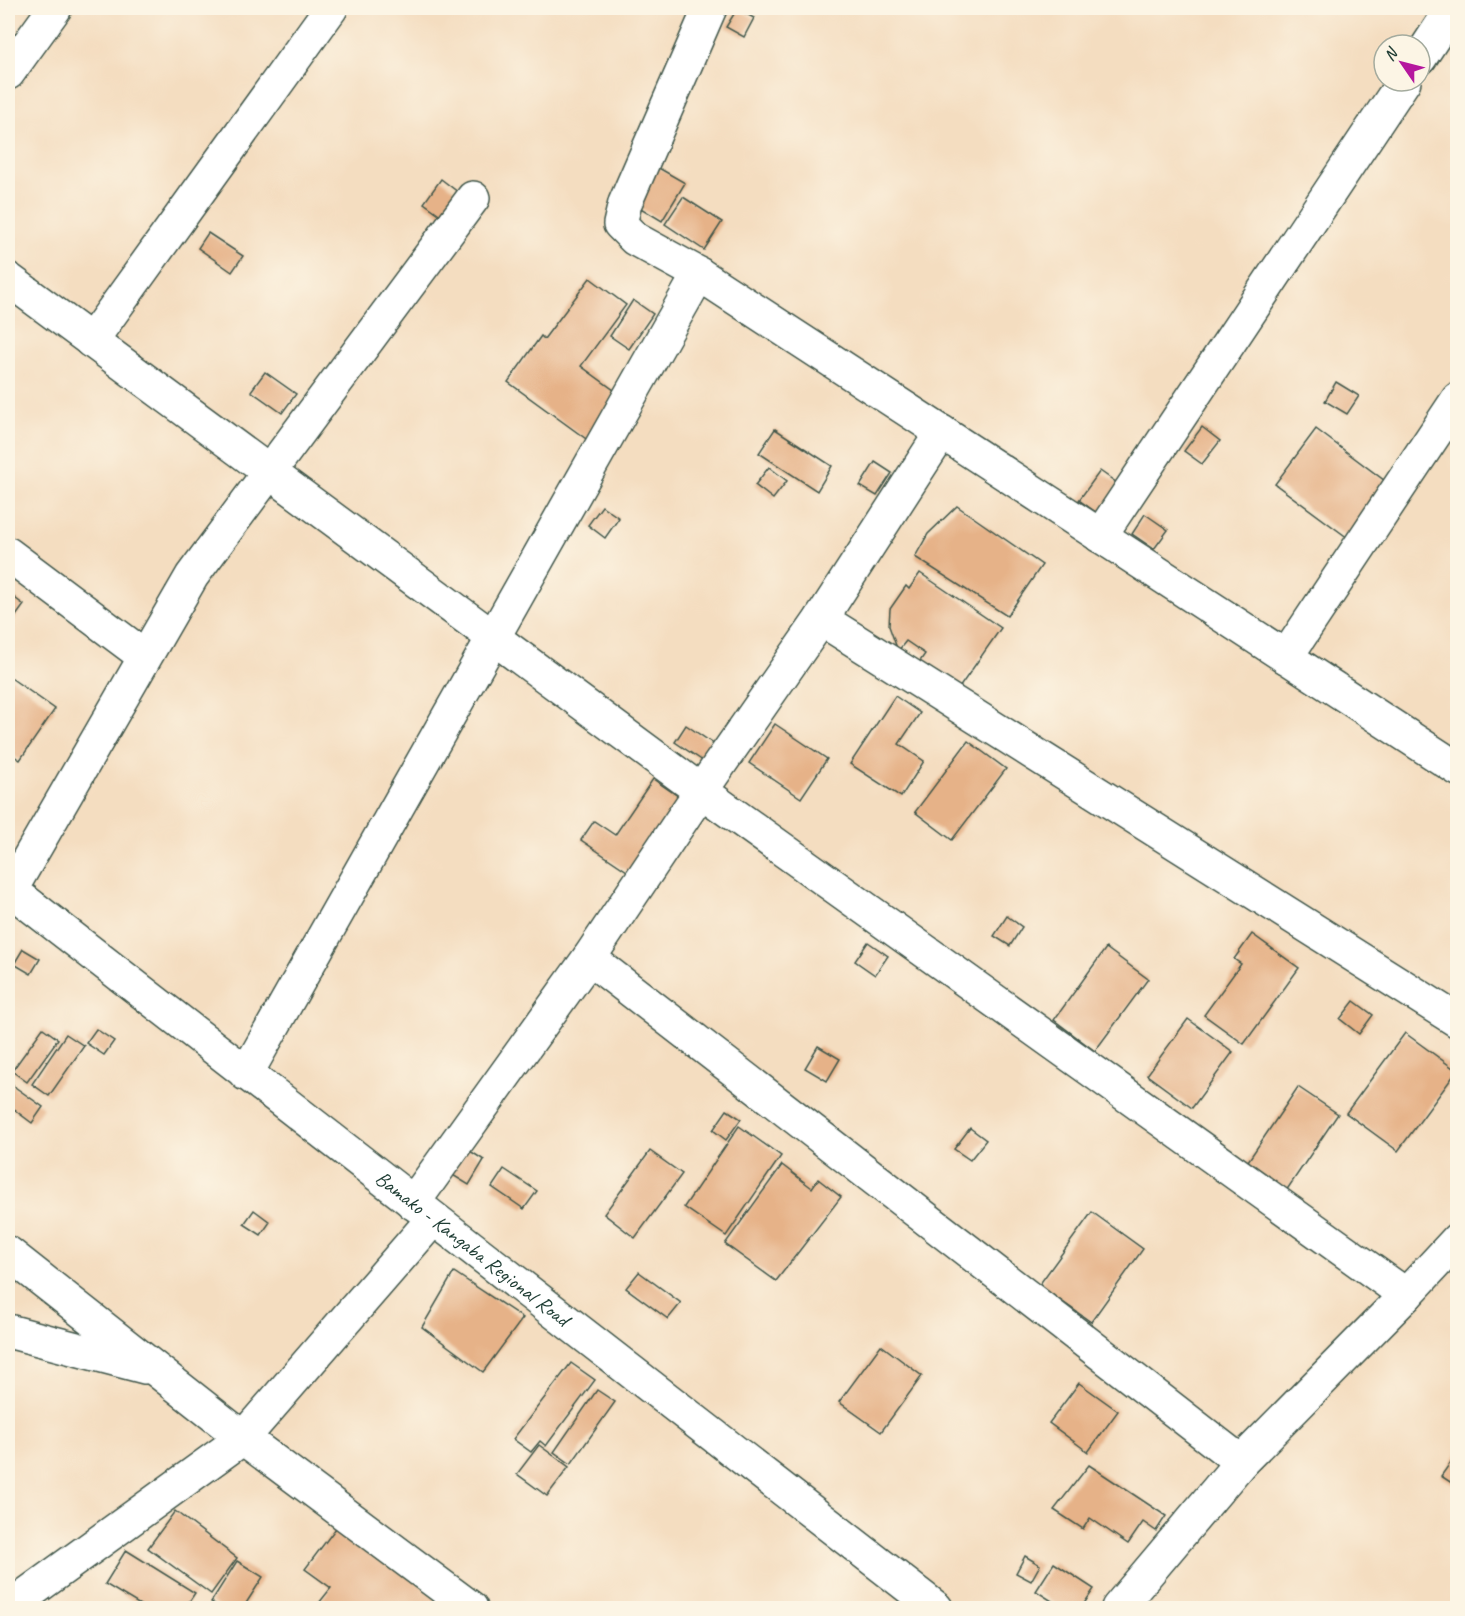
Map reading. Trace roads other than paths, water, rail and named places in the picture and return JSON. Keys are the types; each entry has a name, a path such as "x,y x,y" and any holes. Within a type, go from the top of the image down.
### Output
{"street":[{"path":"8,73 55,8"},
{"path":"91,341 331,8"},
{"path":"711,8 625,203 620,224 635,239 699,274 1458,769"},
{"path":"1432,40 1443,23"},
{"path":"1100,536 1396,93"},
{"path":"9,889 192,576 473,198"},
{"path":"246,1074 699,274"},
{"path":"8,279 701,791 1406,1295"},
{"path":"1286,657 1458,399"},
{"path":"8,1608 243,1438 423,1211 701,791 821,619 942,432"},
{"path":"8,554 144,656"},
{"path":"821,619 1458,1022"},
{"name":"Bamako - Kangaba Regional Road","path":"9,889 936,1608"},
{"path":"589,958 1241,1462"},
{"path":"1118,1608 1241,1462 1458,1239"},
{"path":"8,1252 243,1438 471,1608"},
{"path":"8,1331 158,1370"}]}
